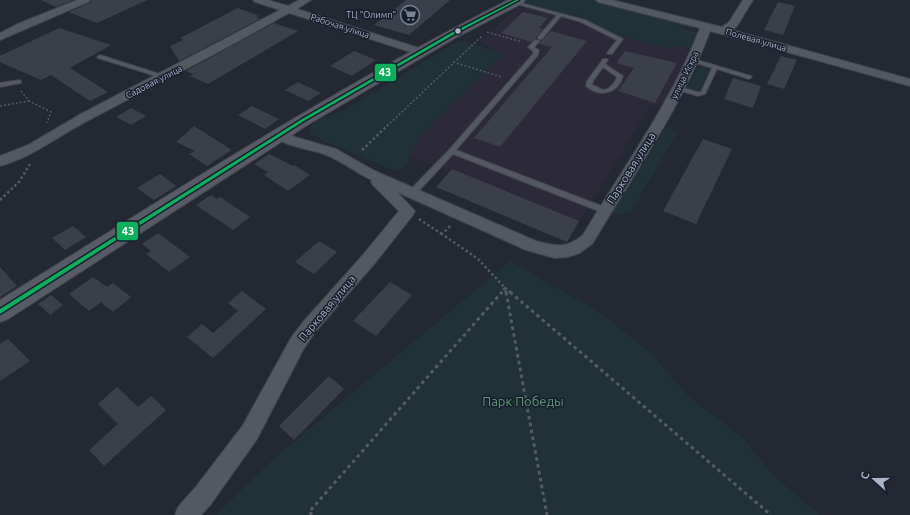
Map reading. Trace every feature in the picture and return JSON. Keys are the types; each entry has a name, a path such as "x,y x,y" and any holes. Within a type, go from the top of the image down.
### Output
{"street":[{"path":"0,37 29,23 85,0"},
{"name":"Рабочая улица","path":"258,0 421,52"},
{"name":"Садовая улица","path":"0,161 21,155 38,147 76,122 164,77 306,0"},
{"name":"Полевая улица","path":"602,0 724,31 910,83"},
{"path":"724,31 733,24 748,0"},
{"path":"0,312 278,134 421,52 516,1"},
{"name":"улица Искра","path":"660,122 694,61 706,27"},
{"name":"Парковая улица","path":"603,212 660,122"},
{"path":"278,134 290,140 331,152 370,174 532,246 553,251 571,251 582,245 588,239 603,212"},
{"path":"370,174 408,211"},
{"name":"Парковая улица","path":"186,515 203,496 250,432 297,344 309,327 369,259 408,211"}],"lane":[{"path":"516,1 583,21 620,39 610,53"},
{"path":"412,193 452,151 536,54 536,50 531,47 560,15"},
{"path":"100,57 164,77"},
{"path":"694,61 749,77"},
{"path":"604,62 620,76 620,80 611,90 605,93 599,92 589,86 590,81 604,62"},
{"path":"679,89 698,94 703,93 715,68"},
{"path":"0,85 19,82"},
{"path":"452,151 603,212"}],"path":[{"path":"486,32 537,41"},
{"path":"362,150 477,40"},
{"path":"453,62 513,80"},
{"path":"0,106 29,101"},
{"path":"408,211 478,259 505,288 771,515"},
{"path":"442,234 460,215"},
{"path":"309,514 505,288"},
{"path":"505,288 548,515"}],"shaded area":[{"path":"534,0 578,0 698,33 693,49 661,109 650,106 567,242 436,187 449,172 409,157 422,134 503,54 479,41 518,7 525,8"}],"green space":[{"path":"526,0 596,0 690,25 694,28 674,26 698,33 693,49 675,45 671,49 668,49 613,33 582,16 561,14 525,4"},
{"path":"457,42 468,42 503,54 422,134 409,157 407,165 400,171 393,170 322,140 310,132 312,124 319,118 343,111"},
{"path":"698,67 705,67 710,71 700,91 697,92 687,89"},
{"path":"666,127 671,128 677,133 630,213 617,214 611,212 616,201 637,173"},
{"name":"Парк Победы","path":"510,261 604,315 652,354 689,397 742,437 773,475 820,515 216,515 269,463"}],"building":[{"path":"41,0 73,0 56,7"},
{"path":"92,0 147,0 97,23 69,12 89,3"},
{"name":"ТЦ \"Олимп\"","path":"406,0 450,0 409,35 374,25"},
{"path":"778,2 795,6 783,35 764,30"},
{"path":"238,8 259,16 256,17 260,19 179,61 170,46 183,40 180,38"},
{"path":"523,12 548,18 539,28 543,29 536,39 531,42 501,33"},
{"path":"274,23 298,31 208,84 190,76 193,74 186,71"},
{"path":"59,28 111,45 70,68 108,92 90,101 51,75 41,80 0,62 0,56"},
{"path":"551,31 587,41 500,147 474,138 552,47 539,44"},
{"path":"354,51 376,60 352,76 330,66"},
{"path":"625,51 677,63 655,103 618,91 634,68 616,63"},
{"path":"781,56 797,60 784,89 767,84"},
{"path":"733,78 761,86 753,108 724,99"},
{"path":"298,82 321,93 308,101 285,90"},
{"path":"252,106 279,119 265,129 238,115"},
{"path":"131,108 146,116 131,125 116,117"},
{"path":"194,126 232,150 207,166 189,154 195,151 176,142"},
{"path":"703,139 732,149 696,224 663,211"},
{"path":"269,154 293,166 294,165 310,175 288,191 264,175 268,172 254,164"},
{"path":"452,169 579,221 567,242 436,187"},
{"path":"160,174 176,186 154,200 137,188"},
{"path":"211,195 217,199 220,197 250,217 233,230 196,205"},
{"path":"73,226 86,237 65,250 52,238"},
{"path":"158,233 190,257 169,272 146,254 151,251 142,244"},
{"path":"319,241 337,252 314,274 295,262"},
{"path":"0,267 17,286 0,297"},
{"path":"93,277 107,287 113,283 131,297 113,312 101,302 89,311 69,294"},
{"path":"390,282 412,295 376,336 353,321"},
{"path":"242,291 266,309 213,358 187,337 202,324 213,333 238,311 228,303"},
{"path":"51,295 63,305 50,315 38,304"},
{"path":"8,339 30,361 0,381 0,344"},
{"path":"329,376 344,389 294,440 279,426"},
{"path":"117,387 138,407 151,396 166,410 104,466 89,450 118,424 98,404"}],"transit line":[{"name":"43","path":"0,312 303,120 452,34 518,0"}],"place":[{"name":"ТЦ \"Олимп\"","path":"410,15"}]}
